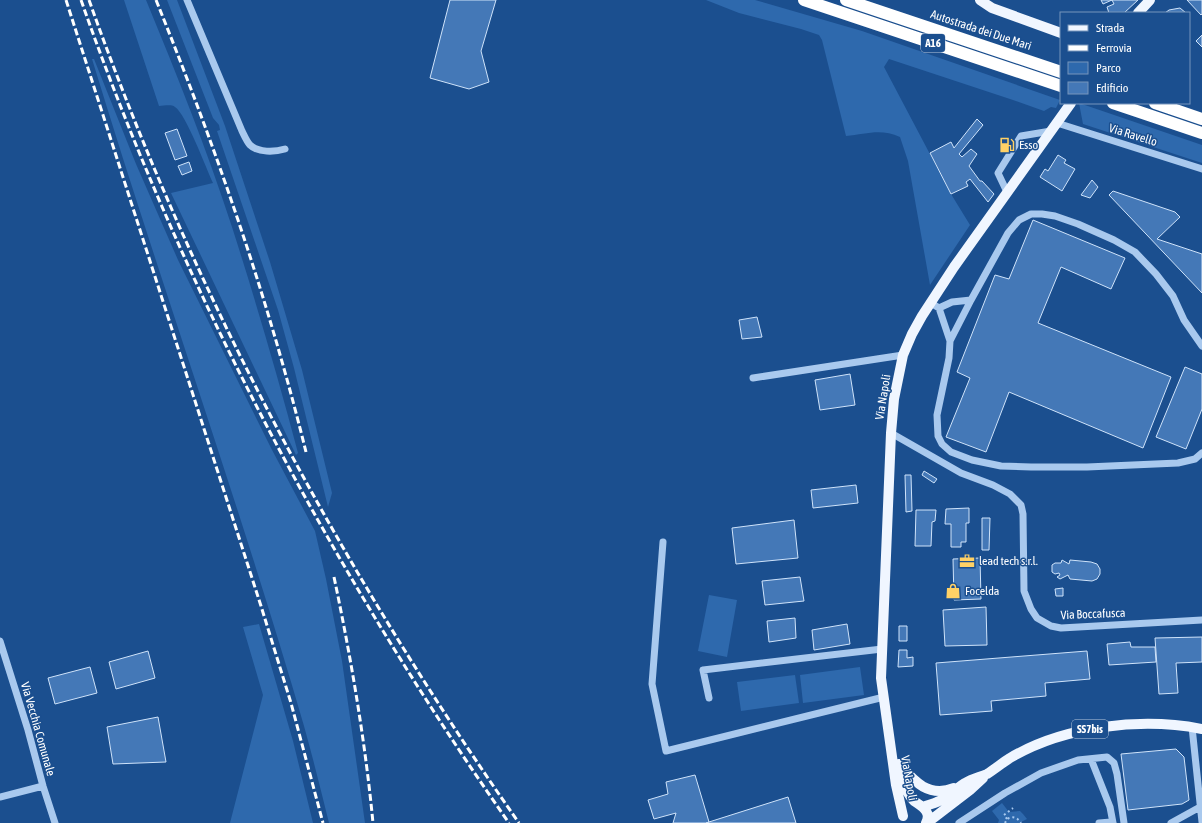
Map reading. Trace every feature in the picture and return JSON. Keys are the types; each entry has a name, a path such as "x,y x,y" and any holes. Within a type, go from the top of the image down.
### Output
{"highway":[{"name":"A16","path":"804,0 1060,86"},
{"name":"Autostrada dei Due Mari","path":"846,0 1060,72"},
{"path":"1116,104 1202,133"},
{"path":"1158,104 1202,119"}],"main road":[{"path":"980,0 992,8 1060,33"},
{"path":"1139,12 1150,0"},
{"name":"Via Napoli","path":"903,819 896,785 881,678 891,432 894,398 903,355 912,334 935,306 1007,192 1070,104"},
{"name":"SS7bis","path":"921,806 938,802 967,782 988,773 1011,758 1030,749 1077,732 1100,727 1127,724 1160,724 1197,728"},
{"name":"Via Napoli","path":"890,745 904,787 913,800 921,806"},
{"path":"896,760 915,782 928,789 938,791 949,790 967,782"},
{"name":"SS7bis","path":"926,823 970,790 988,773"},
{"path":"903,819 907,808 915,805 921,806 928,816 926,823"}],"street":[{"path":"187,0 242,131 251,146 263,151 278,151 285,149"},
{"path":"1007,192 998,173 1021,136 1054,127"},
{"name":"Via Ravello","path":"1054,127 1202,169"},
{"path":"1202,346 1184,320 1173,296 1156,274 1135,252 1114,240 1078,224 1055,216 1031,214 1019,220 1008,233 950,341 949,358 937,415 938,436 942,444 951,452 972,460 1002,466 1087,467 1178,463 1195,459 1202,453"},
{"path":"950,341 935,306 971,300"},
{"path":"753,378 903,355"},
{"name":"Via Boccafusca","path":"891,432 961,473 993,484 1010,494 1020,505 1023,514 1024,590 1031,609 1037,618 1051,626 1062,628 1202,620"},
{"path":"663,542 652,684 666,751 884,697"},
{"name":"Via Vecchia Comunale","path":"0,641 55,823"},
{"path":"709,698 703,670 882,649"},
{"path":"1197,728 1202,822"},
{"path":"1104,749 1107,757 1114,763 1117,774 1124,823"},
{"path":"959,823 1005,793 1041,773 1078,760 1107,757"},
{"path":"1091,759 1110,807 1113,823 1099,823"},
{"path":"0,797 43,786"},
{"path":"1172,823 1201,807"}],"path":[{"path":"1007,819 1004,815 1013,808"},
{"path":"1005,823 1007,819 1014,817 1018,818 1022,823"}],"green space":[{"path":"124,0 146,0 202,141 232,227 258,311 283,396 298,453 296,455 171,193 213,183 196,142 180,112 172,106 159,106"},
{"path":"167,0 177,0 225,126 270,262 302,370 332,493 328,507 294,368 278,310 217,131 220,130 219,125 213,118"},
{"path":"706,0 755,0 862,31 1060,100 1056,108 1051,107 1044,111 889,59 884,67 951,194 970,225 930,285 908,161 900,137 893,134 880,132 846,136 822,40 819,35 739,13"},
{"path":"92,59 94,59 136,164 178,260 271,448 315,531 342,661 365,823 329,823 307,738 279,642"},
{"path":"1079,104 1202,145 1202,163 1083,124"},
{"path":"709,595 737,600 727,657 698,651"},
{"path":"259,624 293,741 313,823 230,823 263,695 243,627"},
{"path":"860,667 864,695 803,703 800,675"},
{"path":"795,675 799,703 741,711 737,682"},
{"path":"1002,803 1009,812 1020,811 1027,819 1019,823 998,823 999,820 992,811"}],"building":[{"path":"450,0 496,0 481,51 489,82 469,89 430,78"},
{"path":"1101,0 1112,0 1103,4"},
{"path":"1112,0 1138,0 1125,12 1109,12 1107,7 1114,4"},
{"path":"1187,0 1202,0 1201,15"},
{"path":"1180,8 1185,12 1166,12"},
{"path":"1202,35 1202,47 1196,41"},
{"path":"977,119 983,125 959,154 962,157 971,149 977,154 969,166 980,181 982,181 994,194 988,202 970,179 966,182 968,186 951,194 930,153 951,142 954,148"},
{"path":"177,129 187,156 175,160 165,133"},
{"path":"1058,155 1066,160 1064,163 1075,169 1062,191 1040,177 1045,169 1048,171"},
{"path":"189,162 192,171 182,175 178,166"},
{"path":"1092,180 1098,187 1090,198 1081,195"},
{"path":"1113,191 1175,212 1180,217 1157,239 1202,254 1202,293 1109,195"},
{"path":"1033,220 1125,258 1111,289 1061,267 1038,323 1171,377 1143,448 1009,392 986,452 946,437 970,378 957,372 995,275 1009,279"},
{"path":"757,317 762,337 742,339 739,320"},
{"path":"1185,367 1202,374 1202,409 1186,449 1156,437"},
{"path":"850,374 855,405 820,410 815,380"},
{"path":"924,471 937,479 934,483 922,475"},
{"path":"905,475 911,475 912,511 906,512"},
{"path":"856,485 858,503 813,508 811,490"},
{"path":"969,508 969,523 966,523 966,542 961,542 961,547 951,547 951,524 945,524 946,509"},
{"path":"916,510 936,510 935,521 932,522 931,546 915,546"},
{"path":"982,518 990,518 989,550 982,550"},
{"path":"794,520 798,558 736,564 732,528"},
{"path":"980,558 981,599 954,600 953,559"},
{"path":"1062,560 1069,564 1070,560 1097,564 1100,569 1100,574 1097,579 1092,581 1070,579 1068,575 1060,579 1057,577 1060,575 1059,573 1055,574 1052,572 1052,565 1055,563 1061,563"},
{"path":"800,577 804,601 765,605 762,581"},
{"path":"1063,588 1063,596 1056,596 1055,589"},
{"path":"986,607 987,645 945,646 943,610"},
{"path":"795,618 796,638 769,642 767,621"},
{"path":"847,624 850,644 814,650 812,630"},
{"path":"899,626 907,626 907,641 899,641"},
{"path":"1202,637 1202,662 1176,663 1178,693 1159,694 1155,638"},
{"path":"1130,642 1131,647 1155,647 1156,662 1109,665 1107,644"},
{"path":"899,650 907,650 907,658 913,657 913,666 898,667"},
{"path":"148,651 155,678 116,689 109,662"},
{"path":"1087,651 1090,679 1045,683 1046,696 991,701 992,711 940,715 936,663"},
{"path":"90,667 97,693 55,704 48,678"},
{"path":"158,717 166,762 113,764 107,727"},
{"path":"1176,749 1184,757 1189,800 1182,804 1128,810 1121,754"},
{"path":"695,775 709,822 673,823 676,813 654,819 648,800 668,794 666,782"},
{"path":"788,797 796,823 706,823 709,822"}],"railway":[{"path":"66,0 261,606 291,703 323,823"},
{"path":"81,0 122,109 166,216 215,322 267,426 323,528 382,628 444,727 509,823"},
{"path":"89,0 130,109 175,216 224,322 276,426 332,528 391,628 453,726 519,823"},
{"path":"156,0 220,167 258,280 306,452"},
{"path":"334,577 357,699 373,823"}],"place":[{"name":"Esso","path":"1007,145"},
{"name":"lead tech s.r.l.","path":"967,561"},
{"name":"Focelda","path":"953,591"}]}
